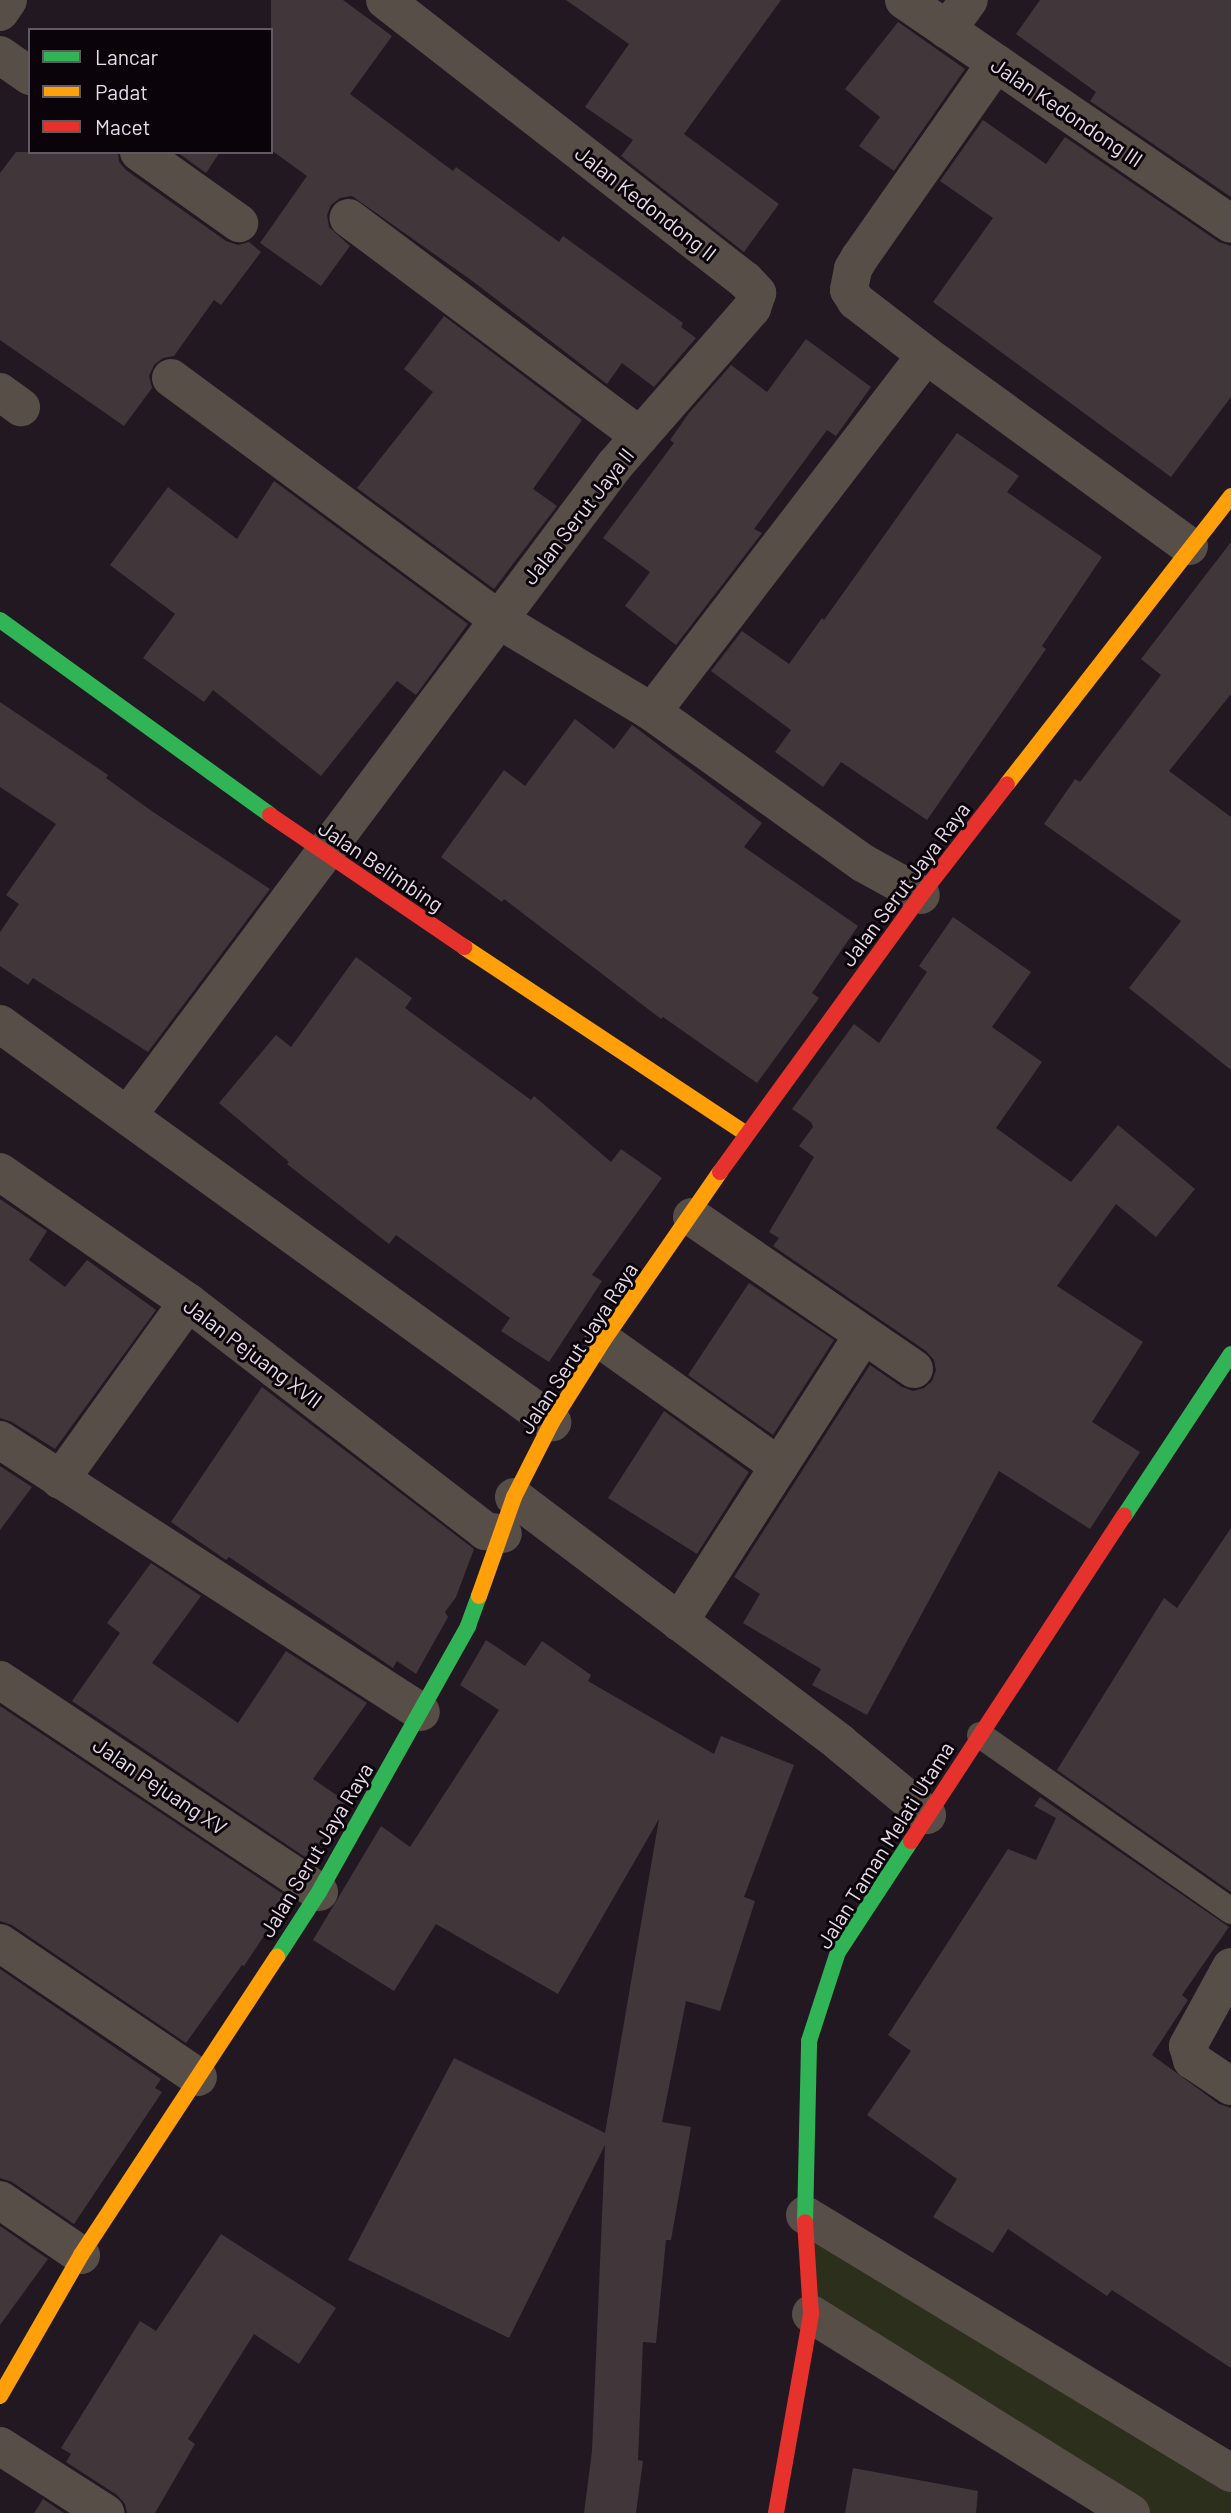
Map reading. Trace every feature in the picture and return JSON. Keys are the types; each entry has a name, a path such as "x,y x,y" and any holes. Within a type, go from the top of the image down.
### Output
{"street":[{"path":"0,12 8,0"},
{"name":"Jalan Kedondong II","path":"385,0 745,280 757,293 752,308 640,436"},
{"name":"Jalan Kedondong III","path":"904,0 958,15 996,63 1231,224"},
{"path":"0,55 28,75"},
{"path":"996,63 860,257 849,280 849,290 856,301 926,355 1189,546"},
{"path":"142,154 239,223"},
{"name":"Jalan Serut Jaya II","path":"128,1115 614,466 640,436 349,218"},
{"path":"652,712 926,355"},
{"path":"171,378 499,620 652,712 863,863 921,895"},
{"name":"Jalan Serut Jaya Raya","path":"0,2396 81,2255 319,1892 468,1626 514,1497 552,1422 603,1341 747,1135 921,895 1189,546 1231,496"},
{"name":"Jalan Belimbing","path":"0,620 325,855 747,1135"},
{"path":"0,1024 552,1422"},
{"name":"Jalan Pejuang XVII","path":"0,1172 188,1302 485,1531 503,1534"},
{"path":"692,1217 914,1369"},
{"path":"60,1480 188,1302"},
{"path":"679,1622 863,1335"},
{"path":"603,1341 779,1466"},
{"name":"Jalan Taman Melati Utama","path":"776,2513 811,2314 805,2215 809,2041 838,1952 1231,1354"},
{"path":"0,1440 421,1712"},
{"path":"514,1497 840,1744 927,1815"},
{"name":"Jalan Pejuang XV","path":"0,1680 319,1892"},
{"path":"0,1942 198,2077"},
{"path":"1231,1967 1188,2046 1192,2060 1231,2086"},
{"path":"0,2200 81,2255"},
{"path":"805,2215 1231,2473"},
{"path":"811,2314 1131,2513"},
{"path":"0,2446 105,2513"}],"lane":[{"path":"980,1735 1231,1911"}],"green space":[{"path":"805,2215 1231,2473 1231,2513 1131,2513 811,2314"}],"building":[{"path":"271,0 343,0 392,36 350,94 453,171 456,167 559,242 563,236 683,323 681,327 696,338 654,387 622,363 607,384 471,280 352,196 340,198 331,205 327,215 329,227 350,246 321,286 260,243 307,176 273,151"},
{"path":"566,0 781,0 684,134 779,204 744,252 621,156 633,140 585,107 629,44"},
{"path":"1040,0 1231,0 1231,197 1090,101 1096,92 1016,34"},
{"path":"898,22 965,69 894,171 859,146 880,117 845,89"},
{"path":"983,120 1046,164 1065,137 1219,242 1231,246 1231,397 1171,477 933,302 993,218 940,181"},
{"path":"16,152 118,154 119,162 126,170 226,241 238,245 249,242 261,252 221,305 214,300 174,356 163,358 154,365 149,376 152,388 124,426 0,340 0,173"},
{"path":"180,154 219,154 206,173"},
{"path":"444,316 582,420 533,489 557,506 494,589 357,488 433,392 404,369"},
{"path":"806,339 871,387 836,436 827,430 754,529 762,533 676,645 625,606 650,572 603,538 674,443 670,440 689,413 731,365 767,392"},
{"path":"957,433 1019,476 1007,492 1102,557 1042,646 1046,649 927,820 841,762 823,787 775,752 791,730 711,671 742,631 789,664 822,618 824,620"},
{"path":"274,481 468,624 416,695 397,681 321,776 213,690 204,702 143,658 175,614 110,565 168,487 237,539"},
{"path":"1231,542 1231,694 1169,771 1231,817 1231,1070 1129,988 1181,921 1044,824 1075,779 1080,782 1161,675 1141,659"},
{"path":"0,702 108,775 106,778 153,812 270,889 148,1052 33,978 28,985 0,966 0,932 19,904 6,895 56,824 0,787"},
{"path":"575,719 614,749 632,725 635,727 762,823 744,847 858,926 812,993 819,998 757,1083 663,1017 661,1019 504,899 502,902 441,857 504,770 525,786"},
{"path":"953,917 1031,972 992,1027 1042,1062 996,1128 1071,1182 1118,1125 1195,1189 1156,1237 1116,1204 1057,1286 1143,1342 1092,1422 1140,1452 1090,1529 999,1471 867,1715 812,1685 821,1669 743,1623 760,1594 734,1577 870,1365 902,1387 913,1391 924,1388 932,1381 936,1370 934,1360 926,1351 773,1246 779,1238 769,1232 814,1157 799,1146 813,1127 811,1122 792,1109 854,1024 879,1043 927,972 919,966"},
{"path":"356,957 412,998 405,1008 531,1100 534,1096 611,1162 621,1149 662,1178 592,1275 602,1281 549,1362 501,1331 510,1318 396,1235 389,1244 287,1164 289,1162 219,1103 276,1035 291,1047"},
{"path":"0,1199 47,1231 29,1260 65,1287 87,1260 156,1310 55,1449 12,1422 0,1418"},
{"path":"749,1283 834,1340 773,1435 688,1375"},
{"path":"262,1387 474,1549 456,1597 445,1612 448,1617 416,1674 397,1661 393,1668 229,1557 226,1560 171,1522"},
{"path":"664,1411 749,1472 697,1554 608,1498"},
{"path":"0,1466 32,1487 0,1530"},
{"path":"1231,1528 1231,1892 1057,1770 1164,1598 1177,1608"},
{"path":"151,1563 201,1596 152,1663 238,1723 286,1651 367,1703 313,1779 345,1801 311,1861 72,1701 120,1633 107,1623"},
{"path":"486,1640 525,1666 542,1641 591,1675 588,1681 714,1754 721,1736 794,1765 744,1897 755,1901 720,2011 686,2001 662,2122 691,2127 671,2240 666,2240 656,2343 643,2342 638,2460 643,2461 636,2513 584,2513 592,2451 605,2145 509,2338 348,2260 454,2058 605,2133 659,1819 558,1994 436,1924 394,1991 313,1940 381,1826 410,1847 499,1710 460,1685"},
{"path":"0,1706 289,1898 244,1966 242,1965 186,2043 12,1925 0,1921"},
{"path":"1040,1797 1229,1927 1182,1995 1188,2000 1152,2055 1219,2104 1231,2108 1231,2368 1112,2290 1107,2296 1008,2229 993,2253 933,2217 957,2179 867,2115 911,2051 888,2035 1008,1849 1036,1860 1056,1818 1034,1806"},
{"path":"0,1969 161,2079 155,2088 162,2092 74,2224 12,2182 0,2178"},
{"path":"0,2226 48,2259 0,2325"},
{"path":"221,2234 336,2308 299,2364 254,2334 188,2439 195,2444 155,2513 127,2513 125,2504 117,2495 66,2462 71,2454 61,2448 140,2321 156,2331"},
{"path":"853,2468 978,2491 976,2513 845,2513"},
{"path":"43,2499 64,2513 34,2513"}],"traffic: fast":[{"path":"0,620 270,815"},
{"path":"1124,1516 1231,1354"},
{"path":"277,1957 319,1892 468,1626 479,1596"},
{"path":"805,2222 809,2041 838,1952 911,1841"}],"traffic: slow":[{"path":"1007,784 1231,496"},
{"path":"464,947 747,1134"},
{"path":"479,1596 514,1497 552,1422 603,1341 720,1172"},
{"path":"0,2396 81,2255 277,1957"}],"traffic: jam":[{"path":"720,1172 921,895 1007,784"},
{"path":"270,815 464,947"},
{"path":"911,1841 1124,1516"},
{"path":"776,2513 811,2314 805,2222"}]}
